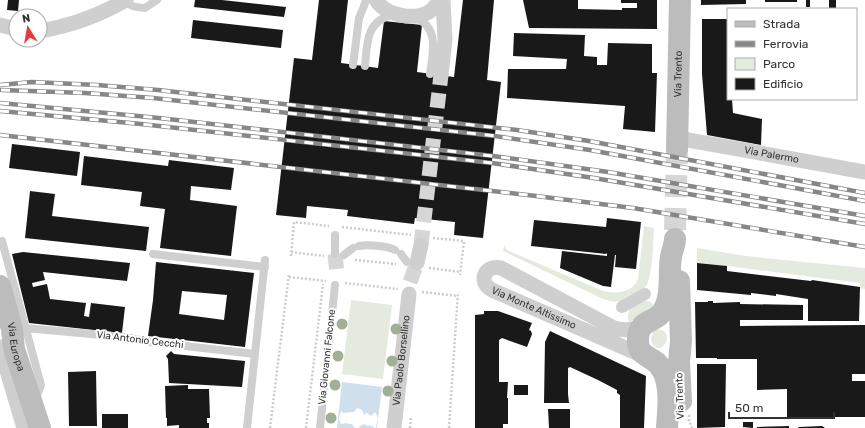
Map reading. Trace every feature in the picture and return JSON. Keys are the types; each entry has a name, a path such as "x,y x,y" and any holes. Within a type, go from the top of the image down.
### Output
{"main road":[{"name":"Via Trento","path":"677,143 680,0"},
{"name":"Via Trento","path":"658,428 659,374 657,366 640,349 637,339 638,334 647,322 662,313 667,301 670,284 671,258 675,235 679,262 679,362 681,428"},
{"path":"0,286 18,327"},
{"path":"647,322 657,318 667,319 679,330 680,338"},
{"name":"Via Europa","path":"18,327 21,345 51,428"},
{"name":"Via Europa","path":"18,327 14,349 40,428"},
{"name":"Via Trento","path":"648,358 660,361 670,358 677,351 680,338"},
{"name":"Via Trento","path":"648,358 660,365 667,380 667,428"}],"street":[{"path":"48,29 89,18 126,0"},
{"path":"376,0 380,6 390,13 417,16 428,12 439,0"},
{"path":"436,74 445,40 444,0"},
{"name":"Via Palermo","path":"677,143 865,172"},
{"path":"416,264 421,239"},
{"name":"Via Monte Altissimo","path":"647,322 639,327 631,329 622,330 614,328 501,268 491,268 485,276 484,282 489,288 648,358"},
{"name":"Via Paolo Borsellino","path":"394,428 411,292"},
{"path":"622,306 646,294"},
{"name":"Via Europa","path":"0,347 24,428"}],"lane":[{"path":"126,0 132,7 145,8 157,0"},
{"path":"353,65 359,18 366,0"},
{"path":"365,66 368,38 372,27 381,18 392,14 404,15 420,20 429,28 434,45 436,74"},
{"path":"333,255 336,231"},
{"path":"2,241 18,327"},
{"path":"344,255 360,245 395,249 416,264"},
{"path":"153,254 265,264 247,428"},
{"name":"Via Giovanni Falcone","path":"320,428 339,284"},
{"name":"Via Antonio Cecchi","path":"18,327 124,337 150,342 255,354"}],"path":[{"path":"330,226 294,222 291,254 333,255"},
{"path":"336,231 421,239 464,241 460,273 416,264"},
{"path":"355,260 397,264"},
{"path":"270,428 289,275 327,281"},
{"path":"306,428 322,284"},
{"path":"339,284 411,292 458,294 449,428"}],"green space":[{"path":"644,226 654,228 651,270 647,285 644,289 620,301 614,302 603,299 503,251 505,245 506,249 509,251 603,291 618,292 628,290 636,284 638,279"},
{"path":"697,248 764,258 865,268 865,289 860,288 860,283 697,263"},
{"path":"351,300 392,305 383,379 342,374"},
{"path":"646,301 652,303 655,309 629,322 629,310 634,305"},
{"path":"656,329 662,330 666,333 666,341 661,348 658,348 652,344 652,335"}],"water":[{"path":"342,382 382,387 377,428 375,428 378,418 375,412 371,416 367,413 364,415 362,410 357,408 354,412 343,413 341,411 339,418 340,423 352,424 355,428 337,428"},
{"path":"364,424 375,428 359,428"}],"building":[{"path":"8,0 19,0 18,8 8,8 7,10"},
{"path":"195,0 222,0 286,7 284,17 194,7"},
{"path":"319,0 348,0 341,63 378,68 384,21 422,25 417,72 454,77 463,0 494,0 487,80 501,82 483,238 454,235 455,222 415,218 414,224 347,216 348,210 307,206 306,218 276,215 294,58 312,60"},
{"path":"523,0 578,0 578,9 622,10 622,8 637,8 637,3 621,3 621,0 657,0 657,29 529,28"},
{"path":"701,0 746,0 746,4 701,5"},
{"path":"765,0 797,0 797,2 765,2"},
{"path":"806,0 810,0 810,7 806,7"},
{"path":"829,0 836,0 836,8 829,8"},
{"path":"702,19 727,19 727,100 732,100 733,113 762,119 761,145 707,135 702,74"},
{"path":"193,20 283,30 281,48 191,38"},
{"path":"514,33 585,35 584,56 597,57 597,65 607,65 608,43 652,44 652,73 657,73 655,132 623,129 625,106 507,98 508,69 566,69 567,59 513,56"},
{"path":"12,144 80,152 77,176 9,168"},
{"path":"84,156 168,166 169,160 234,168 231,190 191,186 190,200 237,206 231,256 160,248 165,209 140,206 142,192 81,185"},
{"path":"30,191 55,194 52,216 149,227 146,251 25,238"},
{"path":"607,218 641,222 636,269 615,267 615,255 611,287 603,286 560,268 562,251 607,256 606,253 531,246 534,220 606,227"},
{"path":"23,252 130,263 127,281 43,272 45,280 32,283 33,287 47,284 50,299 86,303 84,316 89,317 91,303 125,307 122,333 29,323 12,254"},
{"path":"156,262 254,273 245,347 148,336","holes":["182,291 227,295 224,320 179,314"]},
{"path":"697,263 727,266 727,271 812,280 860,287 859,321 808,321 808,299 776,294 776,296 751,293 751,295 697,290"},
{"path":"713,301 713,303 740,302 740,304 803,305 803,320 740,320 740,326 865,325 865,374 852,374 852,381 865,381 865,417 787,417 787,389 757,390 757,359 696,358 695,302"},
{"path":"484,311 498,311 532,323 529,330 532,334 527,347 502,338 499,340 499,382 508,382 508,424 503,424 503,428 475,428 475,315 484,314"},
{"path":"550,331 646,376 644,428 620,428 620,395 617,393 617,390 570,367 568,368 569,403 544,403 545,342"},
{"path":"171,351 174,354 245,361 242,387 169,383 168,359 166,356"},
{"path":"697,364 726,364 725,427 697,428"},
{"path":"96,371 97,426 69,426 68,372"},
{"path":"188,385 188,389 209,389 210,418 207,418 207,423 209,423 209,428 179,428 179,425 167,426 165,386"},
{"path":"514,385 528,385 528,395 514,395"},
{"path":"548,409 570,409 570,428 549,428"},
{"path":"102,414 128,414 128,428 102,428"},
{"path":"743,422 753,422 753,428 743,427"},
{"path":"789,426 789,428 757,428 757,427"},
{"path":"822,426 825,428 798,428 799,427"}],"tunnel":[{"path":"421,245 441,75"},
{"path":"675,230 677,149"},
{"path":"335,254 337,274"},
{"path":"410,282 417,263"}],"railway":[{"path":"0,85 32,82 158,90 517,130 589,141 865,193"},
{"path":"1,90 85,93 153,98 495,136 590,150 865,201"},
{"path":"0,103 159,118 493,156 608,172 865,216"},
{"path":"0,111 141,124 492,163 594,178 865,224"},
{"path":"0,135 633,208 865,247"}]}
